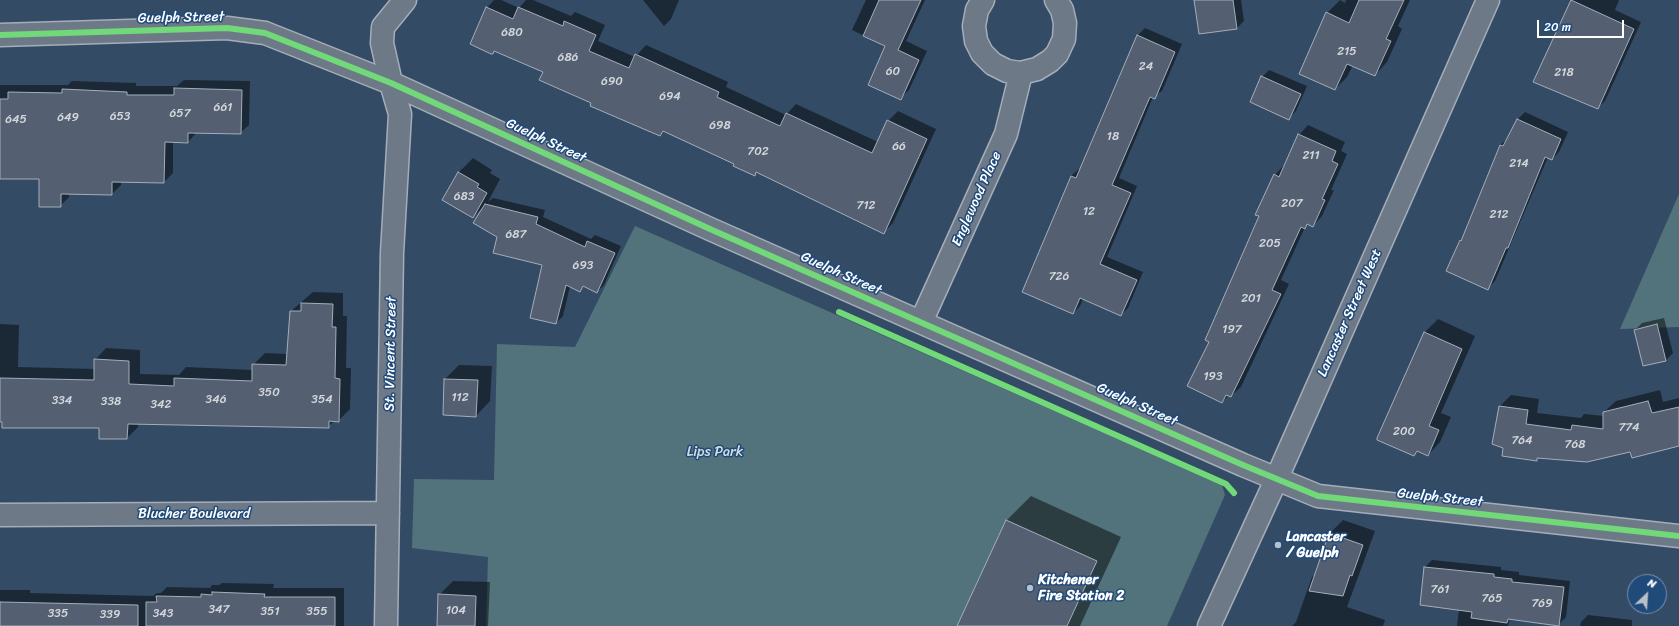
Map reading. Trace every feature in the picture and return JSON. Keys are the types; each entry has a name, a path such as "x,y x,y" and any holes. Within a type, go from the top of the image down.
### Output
{"street":[{"name":"St. Vincent Street","path":"386,626 392,253 400,114 382,43 383,27 405,0"},
{"path":"984,0 977,10 974,26 976,41 982,53 993,64 1007,71 1021,73 1037,69 1050,61 1057,54 1064,39 1065,23 1062,10 1056,0"},
{"name":"Lancaster Street West","path":"1209,626 1276,480 1488,0"},
{"name":"Guelph Street","path":"0,35 235,29 265,33 391,83 710,229 1276,480 1318,496 1679,536"},
{"name":"Englewood Place","path":"922,322 1006,134 1021,73"},
{"name":"Blucher Boulevard","path":"0,515 388,513"}],"green space":[{"path":"1679,194 1679,327 1620,329"},
{"name":"Lips Park","path":"635,226 1222,485 1225,495 1167,626 486,626 488,557 412,548 414,479 494,480 497,344 575,347"}],"building":[{"path":"879,0 921,0 898,50 919,60 901,100 868,85 885,46 863,36"},
{"path":"1194,0 1233,0 1237,29 1199,34"},
{"path":"1359,0 1404,0 1386,39 1391,41 1375,76 1347,64 1335,90 1299,74 1326,12 1349,23"},
{"path":"1571,0 1634,29 1598,109 1533,82"},
{"path":"486,7 513,19 518,7 563,26 564,21 596,35 589,51 629,68 635,54 719,92 717,97 780,126 786,113 872,153 887,120 927,139 884,234 756,172 755,176 733,166 734,164 663,131 660,136 590,106 591,103 539,80 543,72 494,51 493,54 491,54 470,44"},
{"path":"1137,35 1175,52 1155,99 1150,97 1112,185 1131,193 1100,264 1137,280 1121,316 1080,298 1073,314 1022,292 1071,176 1076,178"},
{"path":"1261,76 1301,94 1289,120 1250,102"},
{"path":"174,88 242,90 241,134 188,133 188,143 165,142 164,183 112,182 112,195 61,194 61,207 39,207 39,179 0,179 0,99 8,99 8,92 62,93 62,89 127,92 127,95 174,95"},
{"path":"1517,119 1561,139 1552,160 1545,157 1508,248 1506,248 1488,290 1446,271 1460,240 1461,241 1500,145 1503,146"},
{"path":"1298,134 1336,151 1332,161 1338,164 1322,199 1325,200 1313,227 1307,224 1305,229 1301,227 1272,290 1281,294 1231,397 1226,395 1222,403 1187,386 1209,342 1205,340 1259,216 1255,215 1274,174 1279,177"},
{"path":"458,172 479,184 477,187 487,193 473,218 442,200"},
{"path":"485,204 538,217 536,224 585,247 587,241 615,253 597,293 583,286 580,292 566,285 556,324 530,318 542,265 493,253 497,237 473,223"},
{"path":"301,303 333,304 332,327 336,327 335,378 340,379 339,422 329,421 329,428 128,424 127,439 99,439 99,428 2,428 2,422 0,422 0,378 94,380 94,359 129,361 129,384 174,386 174,378 252,381 252,364 286,365 290,311 301,311"},
{"path":"1657,324 1666,361 1643,366 1634,330"},
{"path":"1424,332 1462,349 1429,426 1439,430 1428,456 1417,451 1414,456 1377,440 1377,438"},
{"path":"444,379 478,380 476,417 443,415"},
{"path":"1648,401 1652,413 1679,407 1679,446 1632,458 1630,452 1587,462 1537,458 1537,461 1502,456 1503,448 1492,444 1499,406 1528,410 1526,424 1571,430 1572,425 1603,429 1603,412"},
{"name":"Kitchener Fire Station 2","path":"1006,520 1097,561 1067,626 957,626"},
{"path":"1329,533 1363,545 1343,596 1309,591"},
{"path":"1424,567 1494,574 1494,577 1512,579 1512,582 1564,587 1559,626 1508,619 1507,623 1471,618 1472,612 1420,605"},
{"path":"212,592 265,594 264,597 335,597 335,626 146,626 146,602 157,602 156,596 201,597 201,594 212,595"},
{"path":"438,594 476,596 475,626 437,626"},
{"path":"0,602 138,605 138,626 0,626"}],"cycle path":[{"path":"0,35 227,28 265,33 391,83 710,229 1243,465 1318,496 1679,536"},
{"path":"839,312 1226,484 1234,493"}],"place":[{"name":"Lancaster / Guelph","path":"1278,545"},
{"name":"Kitchener Fire Station 2","path":"1030,588"}]}
